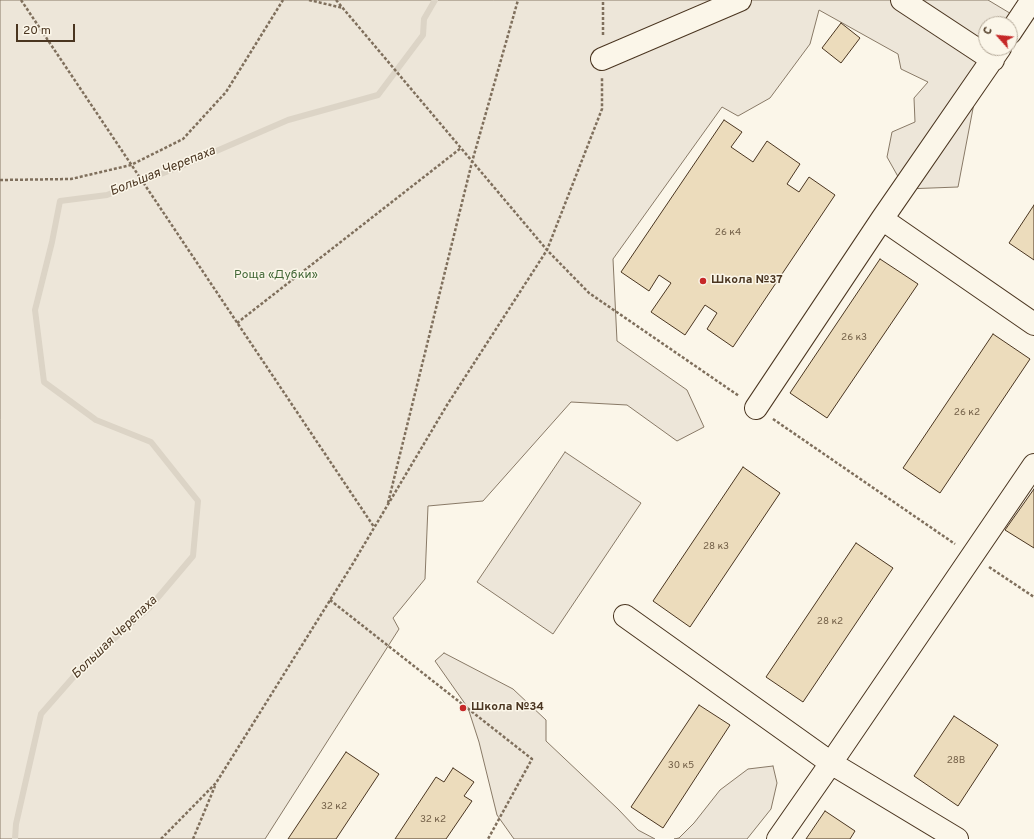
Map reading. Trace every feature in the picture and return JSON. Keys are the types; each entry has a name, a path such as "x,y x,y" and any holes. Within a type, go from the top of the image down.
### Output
{"street":[{"path":"602,59 740,0"},
{"path":"902,0 978,44"},
{"path":"1018,21 1032,0"},
{"path":"756,408 882,219 995,56"},
{"path":"882,219 1034,324"},
{"path":"778,839 832,763 1034,465"},
{"path":"625,616 832,763 957,839"}],"path":[{"path":"21,0 374,527"},
{"path":"0,180 71,179 131,165 183,139 226,92 284,0"},
{"path":"310,0 343,8"},
{"path":"336,0 546,250 589,293 1034,597"},
{"path":"387,506 472,162 518,0"},
{"path":"193,839 216,783 330,600 447,405 546,250 602,109 603,0"},
{"path":"237,323 461,148"},
{"path":"330,600 532,759 488,839"},
{"path":"161,839 216,783"}],"green space":[{"name":"Роща «Дубки»","path":"0,0 988,0 1013,15 978,16 978,56 1006,56 975,98 958,187 905,189 887,157 892,132 915,122 914,98 928,82 901,69 898,54 819,10 810,44 770,98 738,116 722,107 613,259 617,341 687,390 704,427 677,441 627,405 571,402 483,501 428,506 425,579 393,618 399,629 265,839 0,839"},
{"path":"565,452 641,503 553,634 477,582"},
{"path":"444,653 513,689 546,720 546,741 638,830 655,839 514,839 497,815 479,742 468,708 435,661"},
{"path":"773,766 777,783 771,809 747,839 674,839 679,838 694,823 720,790 748,769"}],"building":[{"path":"841,23 860,38 841,63 822,48"},
{"path":"724,120 742,132 731,147 753,162 767,141 800,164 787,184 799,192 809,177 835,195 733,347 707,329 717,313 705,305 685,335 651,312 671,283 659,275 649,291 621,272"},
{"path":"1034,205 1034,260 1009,243"},
{"path":"880,259 918,284 827,418 790,393"},
{"path":"993,334 1030,359 940,493 903,468"},
{"path":"743,467 780,493 690,627 653,601"},
{"path":"1034,489 1034,548 1005,530"},
{"path":"856,543 893,568 803,702 766,677"},
{"path":"699,705 730,725 663,828 631,807"},
{"path":"954,716 998,745 958,806 914,776"},
{"path":"346,752 379,774 336,839 288,839"},
{"path":"453,768 474,782 464,796 472,801 446,839 395,839 436,777 444,782"},
{"path":"825,811 855,831 850,839 806,839"}],"waterway":[{"name":"Большая Черепаха","path":"15,839 16,824 41,714 84,665 149,608 193,556 198,501 151,442 96,420 44,382 35,310 52,242 60,201 107,195 184,165 288,120 378,95 423,35 424,19 435,0"}],"place":[{"name":"Школа №37","path":"703,281"},
{"name":"Школа №34","path":"463,708"}]}
